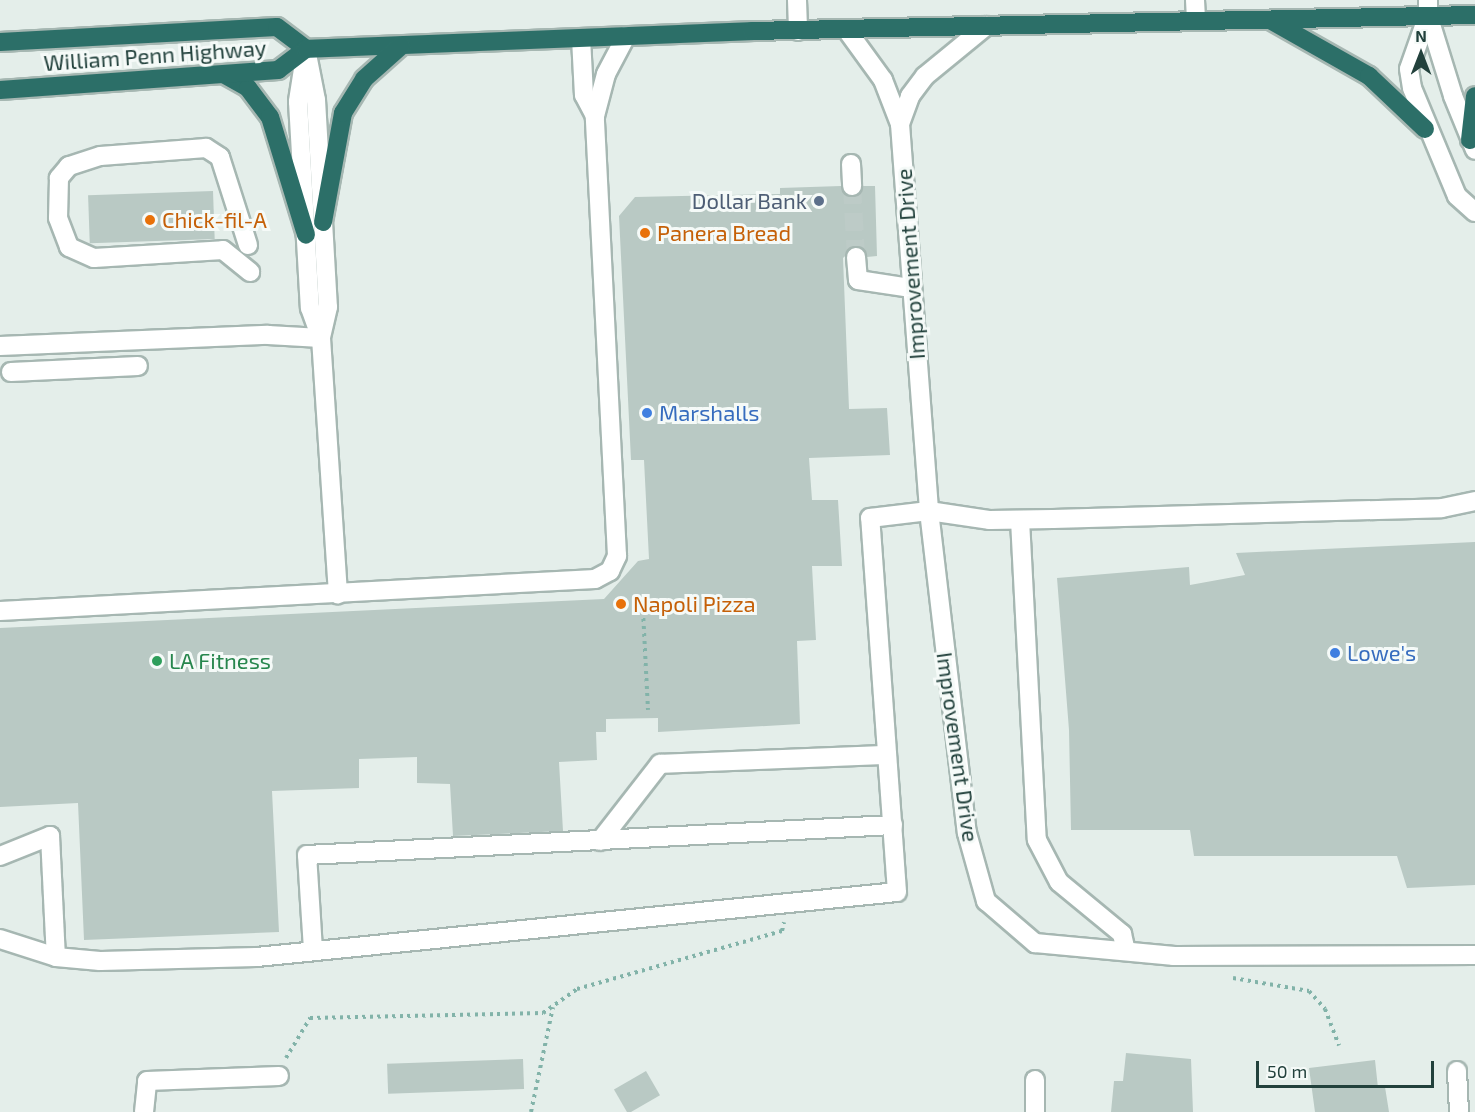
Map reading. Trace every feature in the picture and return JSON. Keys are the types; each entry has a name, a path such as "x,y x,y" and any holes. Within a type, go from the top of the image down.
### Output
{"highway":[{"path":"306,50 626,36 1268,19 1428,8 1475,15"},
{"path":"1268,19 1369,76 1425,129"},
{"name":"William Penn Highway","path":"0,42 277,27 306,50 278,70 0,90"},
{"path":"323,222 343,113 364,79 401,46"},
{"path":"223,74 248,88 270,117 306,235"},
{"path":"1473,145 1475,96"}],"street":[{"path":"797,0 798,31"},
{"path":"1195,0 1196,21"},
{"path":"1428,8 1409,69 1425,129 1457,196 1475,212"},
{"path":"1428,8 1473,145"},
{"path":"900,124 910,96 925,76 986,26"},
{"path":"846,29 883,80 900,124"},
{"path":"0,611 596,579 615,564 595,116 606,74 626,36"},
{"path":"581,38 584,95 595,116"},
{"path":"306,50 298,102 310,308 321,338 338,594"},
{"path":"306,50 316,100 328,307 321,338"},
{"name":"Improvement Drive","path":"900,124 929,511 967,833 986,901 1035,943 1174,956 1475,955"},
{"path":"248,245 220,157 206,148 100,156 69,166 59,178 58,218 69,247 94,258 223,250 250,272"},
{"path":"851,164 852,186"},
{"path":"856,257 858,280 911,288"},
{"path":"0,346 268,335 321,338"},
{"path":"11,372 138,366"},
{"path":"0,939 56,957 257,957 789,901 897,892 870,518 929,511 1020,520 1442,508 1475,501"},
{"path":"1020,520 1037,840 1059,882 1122,934 1126,951"},
{"path":"600,841 660,764 887,754"},
{"path":"313,950 307,855 893,825"},
{"path":"0,856 50,836 56,957"},
{"path":"1457,1071 1459,1112"},
{"path":"144,1112 147,1081 279,1076"},
{"path":"1035,1080 1035,1112"}],"path":[{"path":"643,611 648,710"},
{"path":"279,1076 291,1047 310,1018 543,1013 577,989 782,931 789,901"},
{"path":"1230,978 1308,991 1325,1009 1339,1046"},
{"path":"531,1112 553,1006"}],"building":[{"path":"841,186 852,197 863,186 875,186 877,256 867,257 856,246 843,258 849,409 887,408 890,455 809,458 812,500 838,500 842,566 812,566 816,640 797,641 800,724 658,732 658,718 606,719 606,732 596,732 597,760 559,762 563,831 453,836 450,784 417,783 417,757 359,759 359,788 272,791 279,932 84,940 78,803 0,807 0,628 604,599 638,561 649,559 644,460 631,460 619,216 635,197 780,194 780,188"},
{"path":"213,191 215,239 90,243 88,195"},
{"name":"Lowe's","path":"1475,542 1475,885 1407,888 1397,856 1194,856 1190,830 1071,830 1069,730 1057,578 1189,567 1190,585 1245,575 1236,553"},
{"path":"1126,1053 1191,1059 1193,1112 1111,1112 1114,1081 1123,1081"},
{"path":"523,1059 524,1089 388,1094 387,1064"},
{"path":"1375,1060 1378,1088 1385,1087 1389,1112 1315,1112 1309,1068"},
{"path":"646,1071 660,1095 631,1112 627,1112 614,1090"}],"tunnel":[{"path":"852,186 856,257"}],"place":[{"name":"Dollar Bank","path":"819,201"},
{"name":"Chick-fil-A","path":"150,220"},
{"name":"Panera Bread","path":"645,233"},
{"name":"Marshalls","path":"647,413"},
{"name":"Napoli Pizza","path":"621,604"},
{"name":"Lowe's","path":"1335,653"},
{"name":"LA Fitness","path":"157,661"}]}
